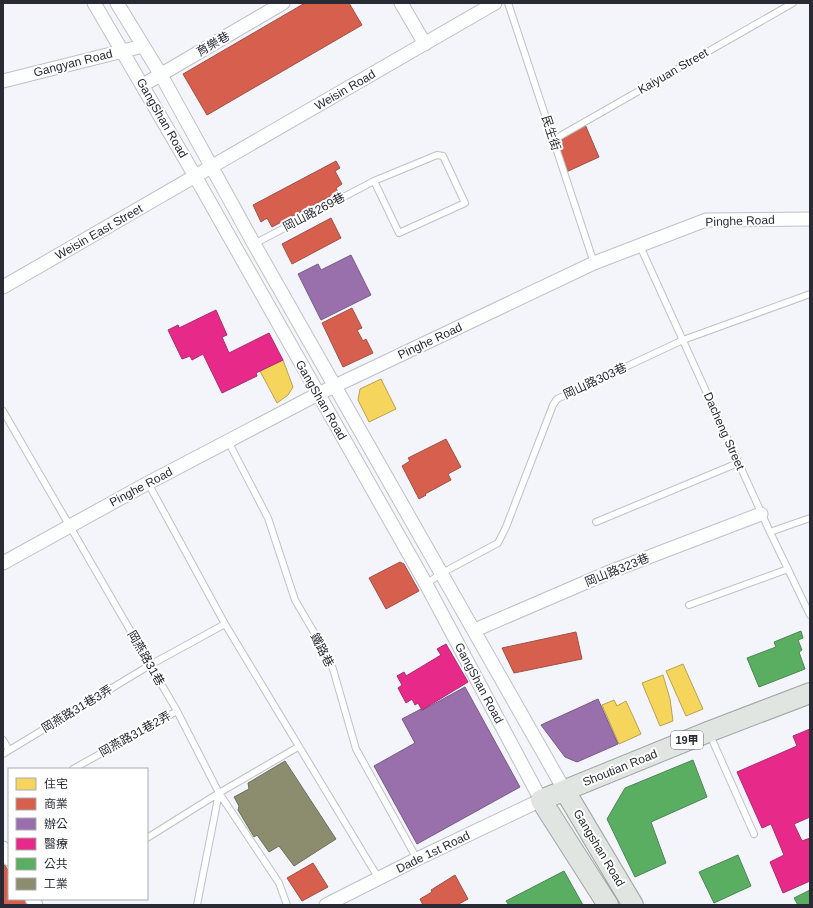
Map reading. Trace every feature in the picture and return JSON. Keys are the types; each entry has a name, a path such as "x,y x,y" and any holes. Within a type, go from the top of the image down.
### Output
{"main road":[{"name":"Shoutian Road","path":"565,791 708,732 810,693"},
{"name":"19甲","path":"541,800 565,791"},
{"name":"Gangshan Road","path":"565,791 633,905"},
{"name":"Gangshan Road","path":"541,800 608,905"}],"street":[{"name":"GangShan Road","path":"94,3 195,176 426,584 541,800"},
{"name":"GangShan Road","path":"117,3 212,166 254,244 565,791"},
{"name":"育樂巷","path":"143,86 283,3"},
{"path":"401,3 425,44"},
{"name":"Weisin Road","path":"195,176 495,3"},
{"name":"Gangyan Road","path":"3,81 143,46"},
{"name":"Weisin East Street","path":"3,287 195,176"},
{"name":"Pinghe Road","path":"3,563 148,483 318,394 594,263 706,220 810,219"},
{"name":"岡山路323巷","path":"474,630 612,571 761,514"},
{"name":"Dade 1st Road","path":"326,905 417,859 541,800"},
{"path":"3,848 8,857"}],"lane":[{"name":"民生街","path":"508,3 594,263"},
{"name":"Kaiyuan Street","path":"553,140 793,3"},
{"name":"岡山路269巷","path":"254,244 374,181 437,155 443,156 465,203 399,233 374,181"},
{"name":"Dacheng Street","path":"640,246 761,514 810,615"},
{"name":"岡山路303巷","path":"426,584 442,573 498,543 506,527 553,405 557,399 682,340 810,294"},
{"name":"岡燕路31巷","path":"3,411 5,419 177,711 218,793 279,883 287,905"},
{"name":"鐵路巷","path":"228,441 268,518 295,600 325,651 332,669 356,749 417,859"},
{"path":"596,522 738,463"},
{"path":"148,483 225,624 379,879"},
{"path":"770,532 810,518"},
{"path":"689,605 788,569"},
{"name":"岡燕路31巷3弄","path":"6,752 150,665 225,624"},
{"name":"岡燕路31巷2弄","path":"75,768 177,711"},
{"path":"708,732 754,834"},
{"path":"3,740 6,752"},
{"path":"148,837 218,793 298,747"},
{"path":"197,905 218,793"}],"building: 住宅":[{"path":"283,360 293,387 288,395 277,403 260,371"},
{"path":"381,379 396,409 369,422 358,400 360,389"},
{"path":"683,664 703,709 686,716 666,671"},
{"path":"663,675 670,699 673,721 660,726 642,683"},
{"path":"614,700 617,706 626,701 641,734 619,744 602,705"}],"building: 商業":[{"path":"305,3 349,3 362,25 207,115 183,74"},
{"path":"584,122 599,157 564,173 553,140"},
{"path":"336,161 340,168 335,171 342,184 336,188 338,192 272,227 267,218 261,222 253,205"},
{"path":"331,218 341,238 292,264 282,244"},
{"path":"352,308 362,328 357,330 363,341 366,339 373,353 343,367 322,323"},
{"path":"446,439 461,467 448,474 451,480 425,494 426,495 419,499 402,466 410,461 408,458"},
{"path":"400,562 404,564 419,591 386,609 369,578"},
{"path":"576,632 582,659 514,673 502,648"},
{"path":"3,862 8,870 8,900 26,900 28,905 3,905"},
{"path":"313,863 328,887 302,901 287,878"},
{"path":"455,875 468,899 457,905 423,905 420,899 432,892 431,890"}],"building: 辦公":[{"path":"351,255 371,295 321,320 298,274 318,264 321,270"},
{"path":"465,687 520,787 417,844 374,766 415,743 402,719 421,709 421,711"},
{"path":"598,699 618,744 577,762 565,757 541,725"}],"building: 醫療":[{"path":"216,310 227,335 222,337 229,353 269,333 283,360 256,373 257,376 222,393 203,354 192,360 190,356 182,359 168,330 178,325 179,328"},
{"path":"446,644 468,682 422,710 418,703 415,705 412,699 406,703 398,688 402,685 397,676 404,672 406,676 441,655 437,649"},
{"path":"810,729 810,817 794,824 802,841 810,838 810,881 783,893 770,862 784,855 771,824 762,828 737,772 797,746 793,736"}],"building: 公共":[{"path":"801,631 803,638 798,640 802,650 799,652 805,669 759,687 747,658 776,647 774,642"},
{"path":"693,760 707,797 651,822 666,863 635,877 607,819 625,788"},
{"path":"738,855 751,886 714,903 699,872"},
{"path":"564,871 583,905 509,905 506,901"},
{"path":"810,890 810,905 798,905 794,898"}],"building: 工業":[{"path":"285,761 336,839 294,866 279,846 269,852 257,835 254,837 238,810 239,806 234,797 249,789 248,783"}]}
